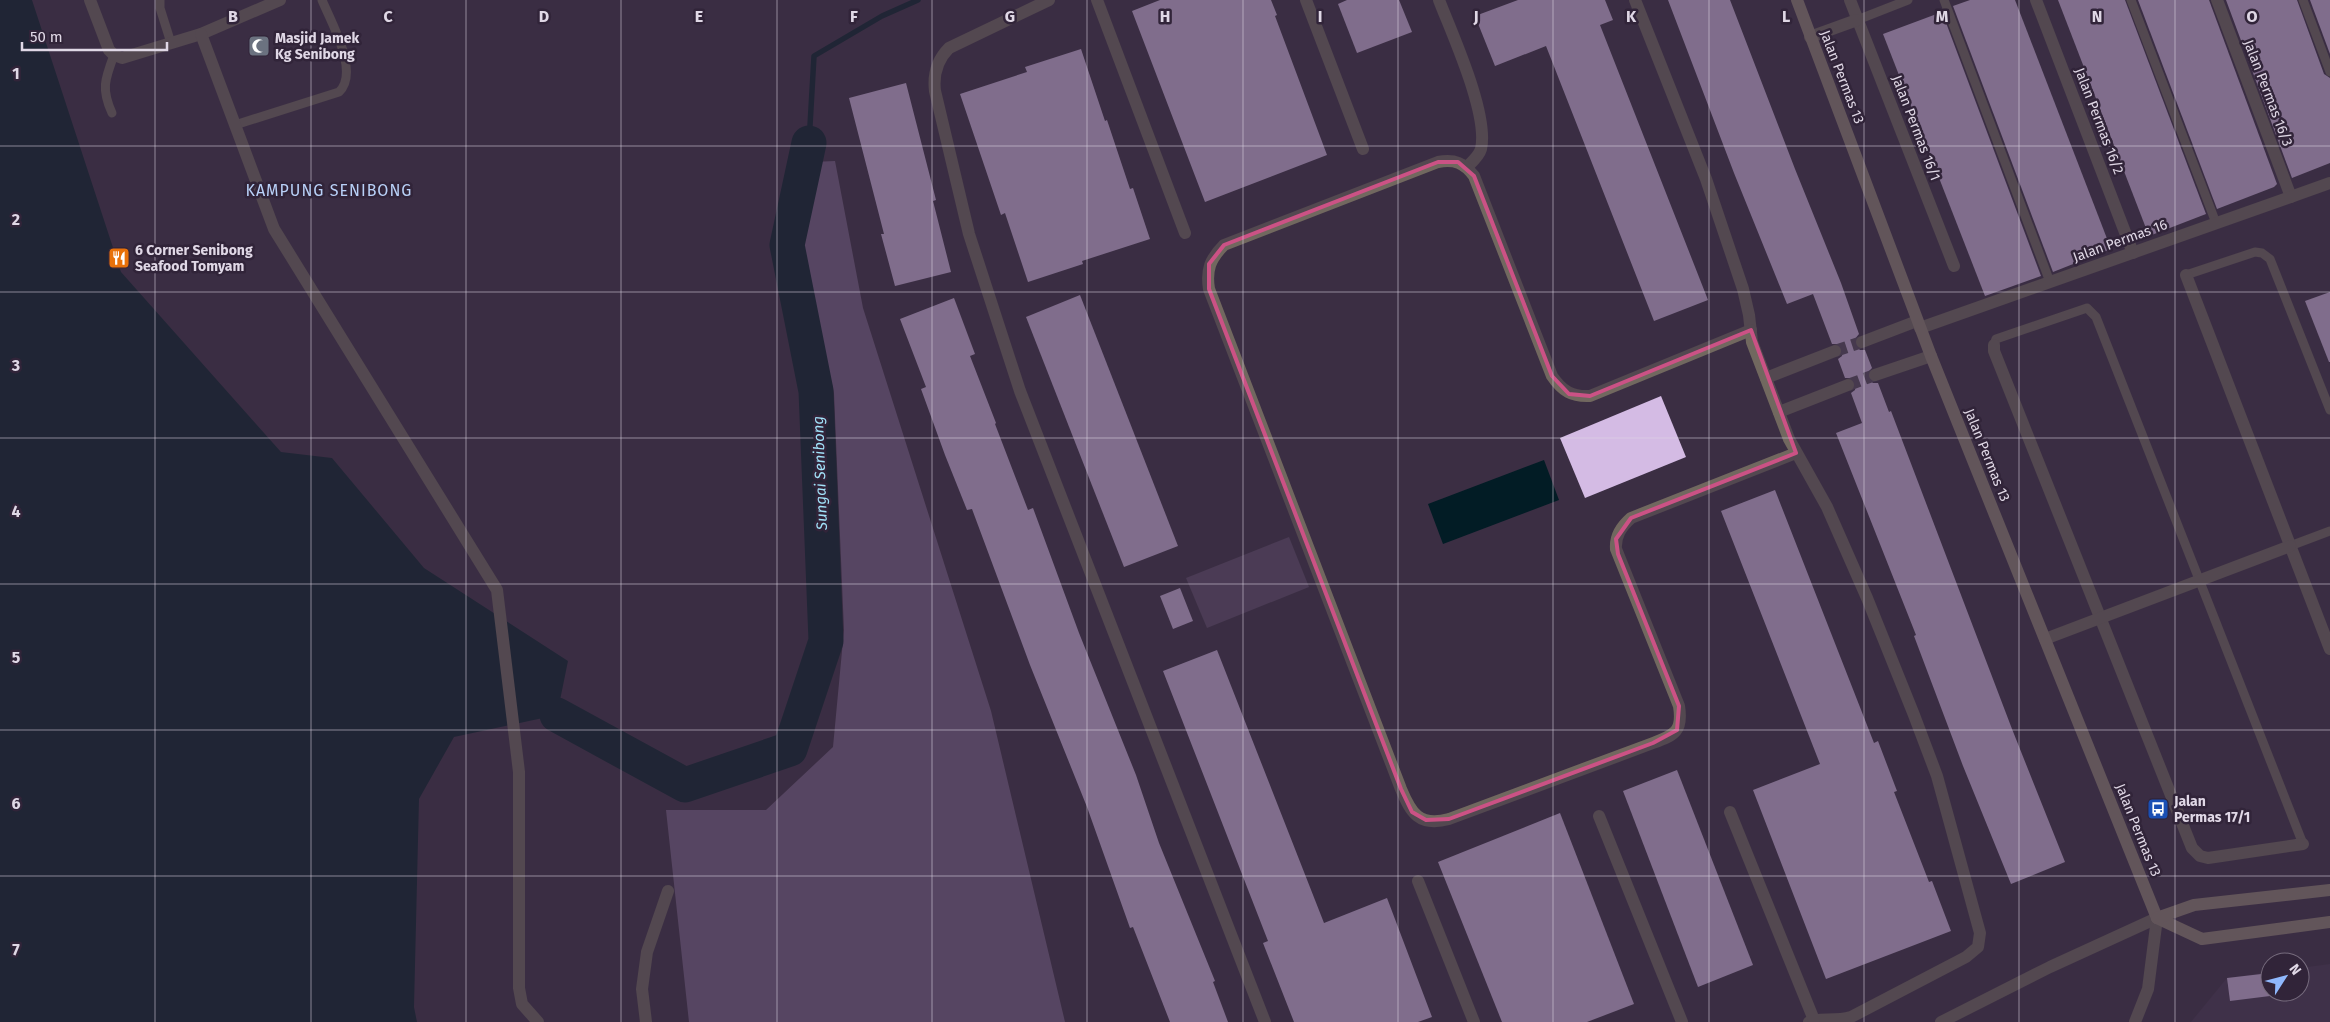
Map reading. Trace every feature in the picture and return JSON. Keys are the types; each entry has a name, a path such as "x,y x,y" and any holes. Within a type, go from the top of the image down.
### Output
{"main road":[{"name":"Jalan Permas 13","path":"1796,0 1931,356 2157,918"},
{"path":"2157,918 2194,905 2330,890"},
{"path":"2157,918 2202,939 2330,922"}],"street":[{"path":"90,0 106,42 114,55 127,57 201,34 280,0"},
{"path":"1049,0 949,48 940,58 935,70 935,91 969,234 1020,391 1265,1022"},
{"path":"1097,0 1185,233"},
{"path":"1306,0 1362,149"},
{"path":"1439,0 1467,71 1478,110 1482,146 1478,155 1467,167"},
{"path":"1635,0 1706,179 1743,290 1752,342 1779,412 1796,453 1831,516 1867,598 1914,715 1947,811 1980,937 1976,950 1851,1017 1833,1022 1811,1021 1730,812"},
{"name":"Jalan Permas 16/1","path":"1850,0 1954,266"},
{"name":"Jalan Permas 16/2","path":"2036,0 2133,253"},
{"name":"Jalan Permas 16/3","path":"2217,0 2291,196"},
{"path":"1810,36 1857,20"},
{"path":"201,34 274,229 497,590 519,772 519,988 522,1004 538,1022"},
{"path":"1751,330 1590,396 1579,397 1569,394 1559,386 1552,376 1474,176 1467,167 1458,162 1438,162 1224,245 1209,264 1207,276 1210,289 1401,789 1412,812 1418,818 1433,821 1449,819 1666,738 1677,730 1681,719 1679,706 1616,549 1616,539 1620,529 1631,518 1796,453"},
{"name":"Jalan Permas 16","path":"1862,342 2050,282 2330,183"},
{"path":"2186,275 2330,650"},
{"path":"1994,345 1994,351 2192,848 2200,856 2208,858 2303,844"},
{"path":"1766,378 1835,351"},
{"path":"1875,375 1931,356"},
{"path":"1779,412 1848,385"},
{"path":"2045,639 2290,546"},
{"path":"1599,816 1682,1022"},
{"path":"1418,881 1474,1022"},
{"path":"646,1022 642,989 647,952 668,891"},
{"path":"1941,1022 2050,967 2157,918"},
{"path":"2135,1022 2148,989 2157,918"}],"lane":[{"path":"160,0 160,8 171,43"},
{"path":"235,125 339,92 344,87 346,80 344,50 322,0"},
{"path":"1857,20 1908,0"},
{"path":"1944,0 2050,282"},
{"path":"2131,0 2216,223"},
{"path":"2303,0 2330,72"},
{"path":"112,113 104,89 105,79 114,55"},
{"path":"2186,275 2255,252 2262,253 2270,259 2330,410"},
{"path":"1994,345 1996,339 2087,308 2096,316 2303,844"},
{"path":"2290,546 2330,531"}],"highlighted area":[{"path":"1438,162 1458,162 1474,176 1552,376 1569,394 1590,396 1751,330 1796,453 1631,518 1616,539 1618,554 1679,706 1677,730 1653,743 1449,819 1426,820 1412,812 1401,789 1209,289 1209,264 1224,245"}],"shaded area":[{"path":"835,161 863,308 991,711 1065,1022 689,1022 666,810 766,810 833,747 844,630 834,393 800,243 813,162"},
{"path":"1289,537 1309,587 1207,628 1186,578"},
{"path":"2330,964 2330,1022 2191,1022 2227,978 2260,973 2260,1002 2310,1002 2310,967"}],"water":[{"path":"0,0 32,0 121,272 281,452 332,458 424,568 568,661 557,715 454,737 419,799 414,1007 417,1022 0,1022"},
{"path":"1544,460 1559,500 1443,544 1428,504"}],"building":[{"path":"1160,0 1271,0 1277,15 1275,16 1327,155 1205,202 1132,11"},
{"path":"1347,0 1399,0 1412,32 1357,53 1338,4"},
{"path":"1518,0 1605,0 1613,20 1600,25 1708,300 1654,321 1546,46 1495,66 1475,16"},
{"path":"1668,0 1730,0 1841,283 1859,334 1854,340 1855,345 1860,350 1865,350 1872,368 1867,373 1868,378 1873,383 1878,383 1889,412 1891,411 2012,729 2065,862 2011,884 1963,766 1914,636 1916,635 1836,433 1862,423 1851,393 1855,390 1856,383 1853,378 1845,378 1838,359 1842,356 1843,349 1840,344 1832,344 1813,294 1787,304 1734,173"},
{"path":"1970,0 2015,0 2111,249 2053,272 1953,6"},
{"path":"2058,0 2125,0 2206,214 2149,236"},
{"path":"2138,0 2209,0 2277,184 2274,187 2217,209"},
{"path":"2226,0 2297,0 2324,74 2330,78 2330,163 2292,178"},
{"path":"2310,0 2330,0 2330,54"},
{"path":"1942,12 2041,276 1985,296 1883,34"},
{"path":"1081,49 1105,121 1107,120 1130,189 1133,188 1150,239 1082,261 1083,264 1028,282 1005,213 1001,215 960,94 1027,72 1025,67"},
{"path":"906,83 936,200 933,201 951,272 895,286 881,234 884,234 849,98"},
{"path":"2330,292 2330,362 2329,362 2305,301"},
{"path":"1080,295 1178,546 1124,567 1026,317"},
{"path":"954,298 975,354 970,356 995,424 1028,510 1033,508 1079,633 1136,775 1159,843 1215,981 1213,982 1228,1022 1170,1022 1133,927 1130,928 1087,807 1030,665 972,509 967,510 945,455 921,389 926,387 900,319"},
{"path":"1661,396 1686,457 1585,498 1560,438"},
{"path":"1775,490 1874,743 1878,741 1897,791 1894,792 1929,882 1932,881 1951,931 1826,979 1753,790 1820,764 1721,511"},
{"path":"1180,588 1193,621 1173,629 1160,596"},
{"path":"1217,650 1324,923 1387,898 1432,1017 1418,1022 1294,1022 1263,943 1268,941 1163,671"},
{"path":"1677,770 1753,965 1698,987 1623,791"},
{"path":"1560,813 1634,1004 1587,1022 1502,1022 1438,862"},
{"path":"2260,974 2260,997 2230,1001 2227,978"}],"waterway":[{"name":"Sungai Senibong","path":"809,143 814,56 882,16 918,0"},
{"name":"Sungai Senibong","path":"557,715 685,785 790,749 826,641 816,391 787,245 809,143"}],"tunnel":[{"path":"1835,351 1862,342"},
{"path":"1848,385 1875,375"}],"place":[{"name":"Masjid Jamek Kg Senibong","path":"259,46"},
{"name":"6 Corner Senibong Seafood Tomyam","path":"119,258"},
{"name":"Jalan Permas 17/1","path":"2158,809"}],"district":[{"name":"KAMPUNG SENIBONG","path":"329,190"}]}
